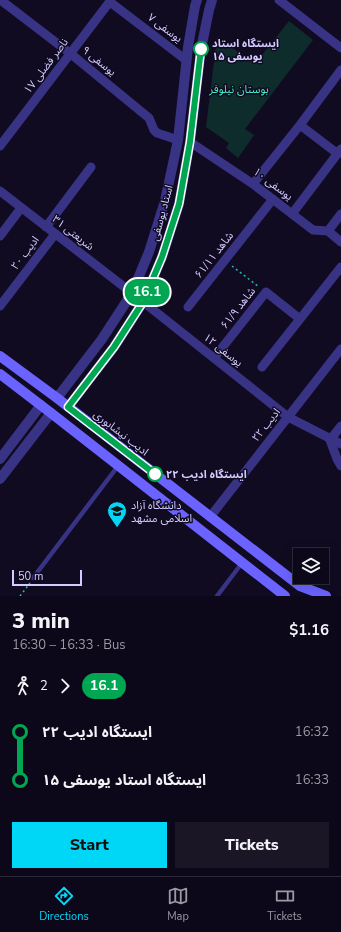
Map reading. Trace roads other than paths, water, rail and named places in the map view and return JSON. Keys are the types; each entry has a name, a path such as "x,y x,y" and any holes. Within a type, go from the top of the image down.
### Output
{"main road":[{"name":"ادیب نیشابوری","path":"0,356 57,398 300,586 326,596"},
{"path":"0,374 285,596"}],"street":[{"name":"استاد یوسفی","path":"57,398 102,339 132,293 149,252 165,201 178,140 186,60 197,0"},
{"name":"استاد یوسفی","path":"68,407 114,347 143,302 162,257 179,204 190,142 201,49 208,10 212,0"},
{"path":"279,0 341,48"},
{"name":"یوسفی ۷","path":"110,1 186,60"},
{"name":"ناصر فضلی ۱۷","path":"0,146 110,1"},
{"name":"یوسفی ۹","path":"2,2 71,54 149,118 154,130 157,133 178,140"},
{"path":"253,184 300,126 341,70"},
{"path":"292,214 339,152 300,126"},
{"name":"یوسفی ۱۰","path":"190,142 253,184 313,230 328,231 341,242"},
{"path":"46,226 91,167"},
{"name":"شریعتی ۳۱","path":"0,191 143,302"},
{"name":"شاهد ۶۱/۱۱","path":"188,307 273,199"},
{"path":"0,236 22,208"},
{"path":"328,231 341,214"},
{"name":"ادیب ۲۰","path":"0,306 55,234"},
{"path":"262,367 341,267"},
{"name":"شاهد ۶۱/۹","path":"214,358 266,292 300,319"},
{"name":"یوسفی ۱۲","path":"143,302 288,417 330,440 341,444"},
{"name":"ادیب ۲۲","path":"210,517 341,349"},
{"path":"0,459 41,405"},
{"path":"0,479 51,413"},
{"path":"341,426 330,440 341,466"}],"lane":[{"path":"33,578 118,466"},
{"path":"217,596 242,563"}],"place":[{"name":"ایستگاه استاد یوسفی ۱۵","path":"201,49"},
{"name":"ایستگاه ادیب ۲۲","path":"155,474"},
{"name":"دانشگاه آزاد اسلامی مشهد","path":"117,528"}],"park label":[{"name":"بوستان نیلوفر","path":"239,89"}]}
